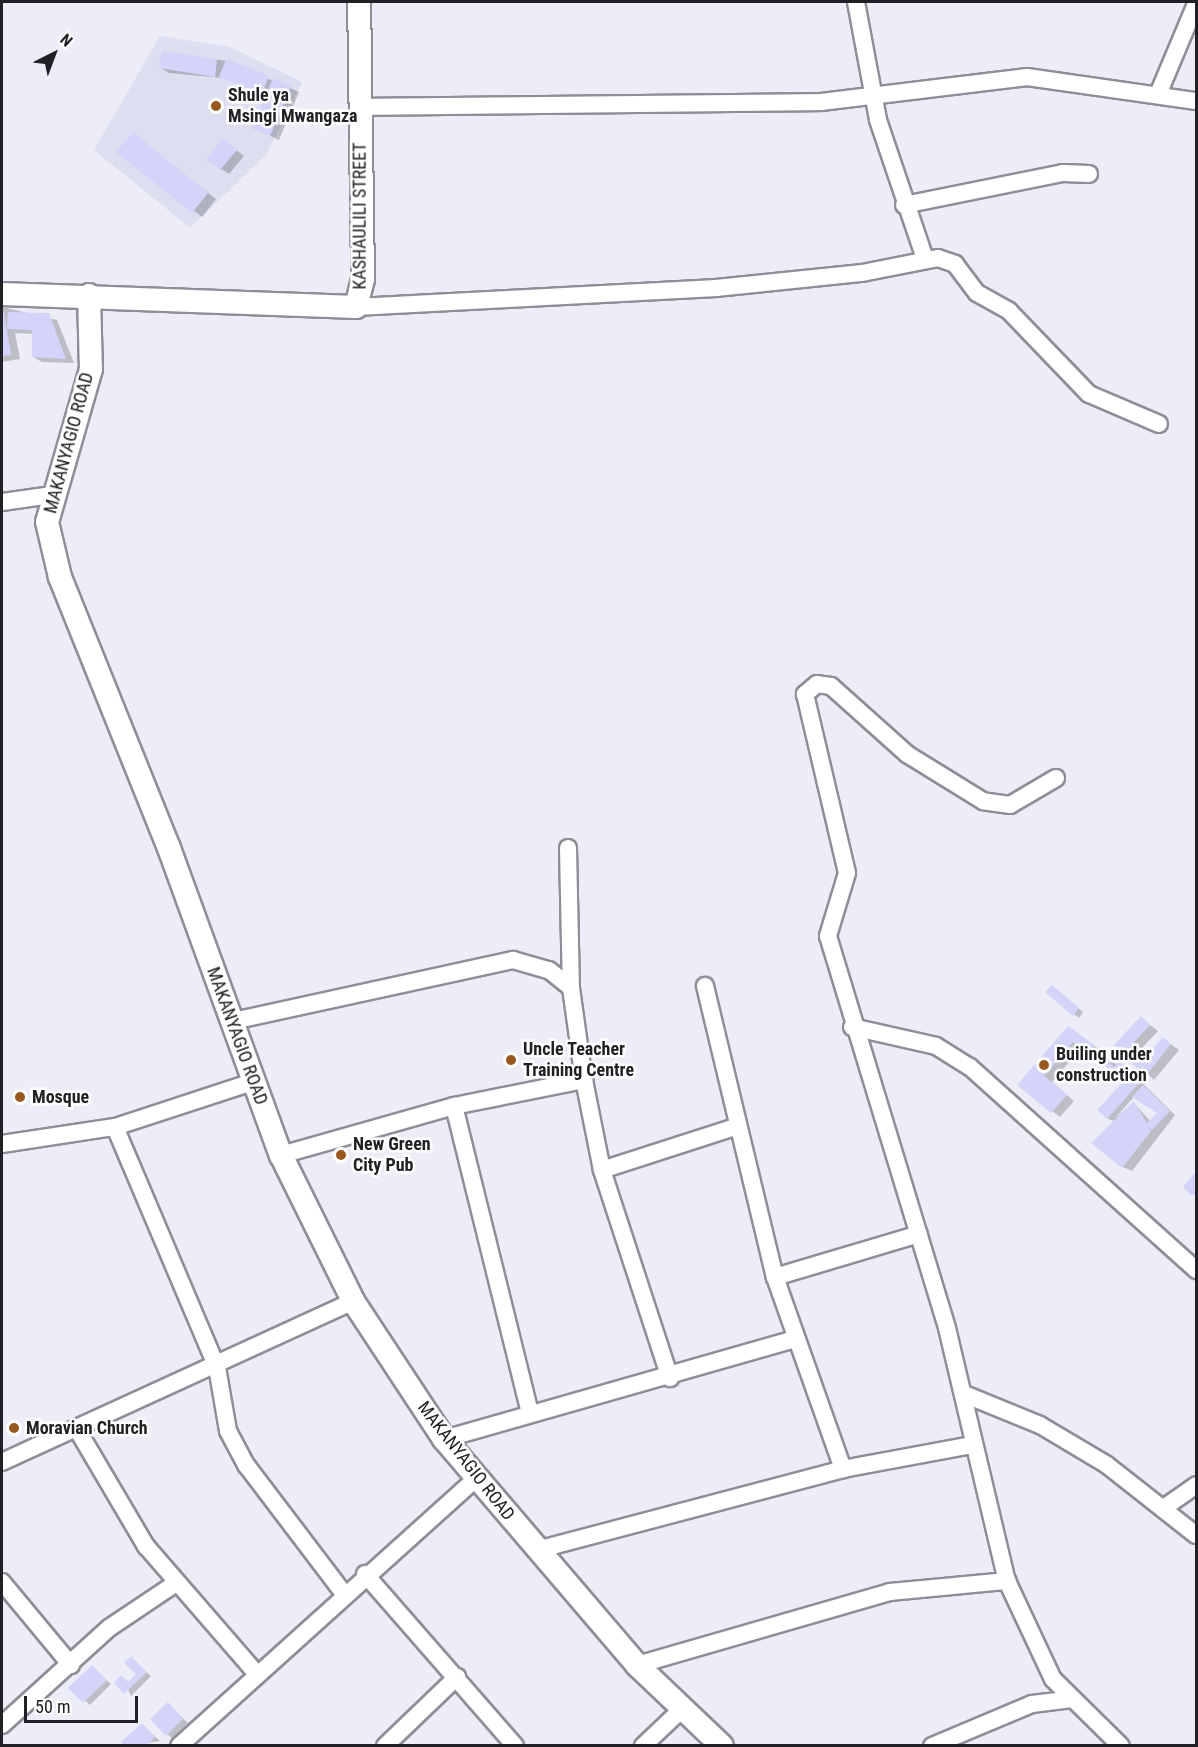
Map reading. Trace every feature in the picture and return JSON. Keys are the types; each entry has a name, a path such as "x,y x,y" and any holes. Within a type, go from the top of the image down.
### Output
{"street":[{"name":"KASHAULILI STREET","path":"89,295 356,307 363,279 359,2"},
{"path":"856,2 873,98 904,205 925,259"},
{"path":"1159,92 1197,4"},
{"path":"359,107 777,104 873,98 969,80 1027,77 1159,92 1197,101"},
{"path":"904,205 1063,173 1089,174"},
{"path":"356,307 716,288 861,273 925,259 955,264 969,287 1009,311 1089,393 1160,424"},
{"path":"2,294 89,295"},
{"name":"MAKANYAGIO ROAD","path":"89,295 91,369 52,495 47,522 60,577 233,1022 281,1155 353,1301 444,1439 637,1665 722,1746"},
{"path":"2,502 52,495"},
{"path":"1056,778 1010,805 983,801 907,754 831,686 809,689 804,701 847,873 828,936 852,1027 919,1234 964,1394 973,1445 1007,1581 1041,1660 1070,1699 1121,1746"},
{"path":"568,848 571,988 584,1080 602,1170 670,1378"},
{"path":"233,1022 513,960 549,970 571,988"},
{"path":"705,986 735,1127 775,1277 843,1469"},
{"path":"852,1027 936,1046 970,1067 1197,1270"},
{"path":"281,1155 454,1106 584,1080"},
{"path":"2,1144 115,1127 254,1082"},
{"path":"454,1106 530,1413"},
{"path":"115,1127 217,1367 228,1431 247,1466 344,1594"},
{"path":"602,1170 735,1127"},
{"path":"775,1277 919,1234"},
{"path":"2,1462 217,1367 353,1301"},
{"path":"444,1439 530,1413 670,1378 796,1339"},
{"path":"964,1394 1040,1425 1165,1507 1197,1535"},
{"path":"77,1429 125,1514 176,1583 256,1672"},
{"path":"537,1550 843,1469 973,1445"},
{"path":"179,1746 256,1672 477,1478"},
{"path":"1165,1507 1197,1485"},
{"path":"366,1574 515,1746"},
{"path":"637,1665 890,1592 1007,1581"},
{"path":"2,1582 71,1665"},
{"path":"2,1725 71,1665 109,1628 176,1583"},
{"path":"385,1746 457,1677"},
{"path":"932,1746 1032,1704 1070,1699"},
{"path":"643,1746 683,1708"}],"shaded area":[{"path":"160,36 230,47 302,82 267,154 190,228 94,150"}],"building":[{"path":"162,51 217,59 215,77 159,68"},
{"path":"226,59 269,76 262,94 219,77"},
{"path":"273,78 291,86 270,136 251,128"},
{"path":"133,132 208,193 192,213 116,152"},
{"path":"223,138 237,150 220,170 206,159"},
{"path":"2,302 11,355 2,356"},
{"path":"8,312 49,313 66,359 32,357 32,330 7,329"},
{"path":"1052,985 1079,1008 1073,1016 1045,992"},
{"path":"1141,1016 1150,1025 1134,1042 1148,1054 1163,1037 1171,1044 1145,1077 1114,1045"},
{"name":"Builing under construction","path":"1068,1026 1094,1045 1087,1054 1073,1042 1044,1076 1067,1095 1051,1113 1017,1085"},
{"path":"1105,1059 1114,1067 1119,1061 1141,1081 1107,1119 1097,1110 1123,1082 1102,1063"},
{"path":"1143,1085 1170,1111 1152,1130 1146,1124 1157,1113 1132,1097"},
{"path":"1134,1101 1151,1131 1122,1168 1091,1143"},
{"path":"1196,1171 1196,1191 1192,1196 1183,1187"},
{"path":"131,1656 147,1672 124,1694 114,1683 121,1675 128,1682 136,1674 124,1663"},
{"path":"92,1665 107,1680 83,1703 68,1688"},
{"path":"168,1702 183,1719 166,1736 150,1719"},
{"path":"142,1723 155,1737 146,1746 125,1746 121,1742"}],"place":[{"name":"Shule ya Msingi Mwangaza","path":"216,106"},
{"name":"Uncle Teacher Training Centre","path":"511,1060"},
{"name":"Builing under construction","path":"1044,1065"},
{"name":"Mosque","path":"20,1097"},
{"name":"New Green City Pub","path":"341,1155"},
{"name":"Moravian Church","path":"14,1428"}]}
